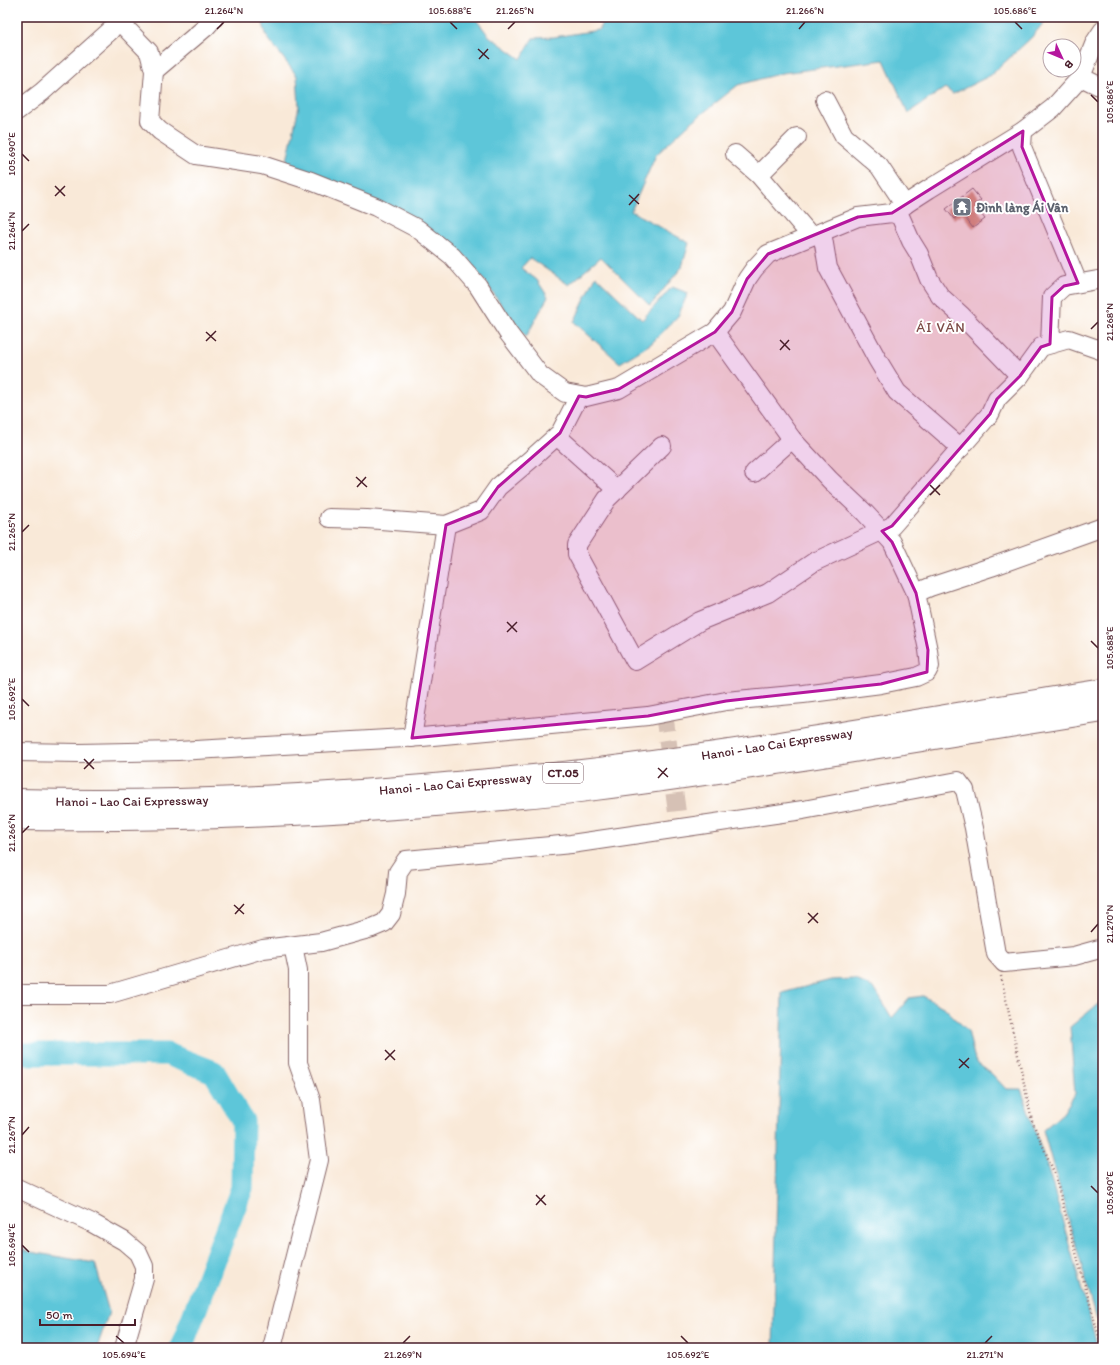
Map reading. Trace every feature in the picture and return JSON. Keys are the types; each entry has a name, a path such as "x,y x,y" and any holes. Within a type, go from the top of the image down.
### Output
{"highway":[{"name":"Hanoi - Lao Cai Expressway","path":"17,800 154,801 295,796 425,786 573,772 749,748 1103,690"},
{"name":"Hanoi - Lao Cai Expressway","path":"17,818 154,820 299,815 428,806 585,791 758,766 1103,711"}],"street":[{"path":"154,71 206,27 215,17"},
{"path":"17,111 53,82 110,31 118,18 149,52 154,71 150,121 160,131 196,155 262,165 304,179 376,207 418,229 452,256 478,286 508,333 540,375 565,393 586,397 619,389 715,332 732,312 747,279 768,254 858,218 898,209 1023,131 1053,108 1080,78"},
{"path":"1082,74 1095,42 1103,30"},
{"path":"1082,78 1103,88"},
{"path":"825,100 844,136 879,166 911,241 919,254 928,279 940,296 962,316 1020,376"},
{"path":"1023,131 1022,147 1078,283"},
{"path":"759,175 797,136"},
{"path":"735,154 759,175 816,234 828,268 877,359 897,392 961,448"},
{"path":"1050,344 1052,297 1064,286 1103,279"},
{"path":"17,752 79,753 178,751 412,738 648,716 726,701 803,694 873,685 916,677 928,672 930,666 928,650 916,593 892,542 865,513 830,480 792,439 715,332"},
{"path":"662,446 607,500 577,545 577,554 635,661 700,621 768,593 814,562 892,526 990,414 997,400 1020,376 1041,347 1069,339 1103,351"},
{"path":"329,518 367,519 446,525 481,511 498,486 560,433 579,396"},
{"path":"557,436 617,490"},
{"path":"754,473 792,439"},
{"path":"412,738 446,525"},
{"path":"916,593 1103,527"},
{"path":"17,993 110,994 262,949 321,942 372,928 384,923 391,914 396,894 398,872 406,860 571,844 803,810 958,781 965,790 974,828 996,954 1004,963 1074,956 1103,948"},
{"path":"272,1348 319,1160 311,1100 298,1063 298,970 293,946"},
{"path":"17,1188 92,1223 124,1241 138,1253 144,1266 144,1278 124,1348"}],"path":[{"path":"996,954 1032,1121 1054,1172 1102,1348"}],"highlighted area":[{"path":"1023,131 1022,147 1078,283 1064,286 1052,297 1050,344 1041,347 1020,376 997,399 990,414 892,526 882,531 892,542 916,593 928,650 927,672 881,684 726,701 648,716 412,738 446,525 481,511 498,487 560,433 579,396 586,397 619,389 715,332 732,312 747,279 768,254 858,217 892,213"}],"water":[{"path":"261,17 474,17 489,36 521,59 533,38 554,37 599,30 604,17 1048,17 1032,37 991,75 953,94 945,88 908,113 884,60 782,73 738,85 688,125 656,155 631,211 689,243 682,267 650,306 601,257 569,285 530,258 521,268 537,280 548,297 526,337 468,258 410,217 286,165 299,106 297,76 267,37"},
{"path":"596,276 642,320 672,287 688,293 678,316 652,343 620,363 574,322"},
{"path":"854,979 874,988 892,1018 909,998 923,996 945,1008 968,1031 974,1056 978,1064 992,1074 1006,1089 1021,1089 1049,1172 1098,1348 773,1348 782,993 831,980"},
{"path":"1103,1000 1103,1341 1043,1130 1063,1113 1075,1094 1070,1027"},
{"path":"17,1237 25,1251 95,1263 109,1312 97,1348 17,1348"}],"building":[{"name":"Đình làng Ái Vân","path":"972,189 981,200 974,205 985,219 973,228 962,214 954,219 946,209"}],"waterway":[{"path":"17,1054 167,1054 214,1072 243,1121 242,1188 181,1348"}],"tunnel":[{"path":"664,713 679,828"}],"place":[{"name":"Đình làng Ái Vân","path":"962,207"}],"district":[{"name":"ÁI VĂN","path":"941,327"}]}
